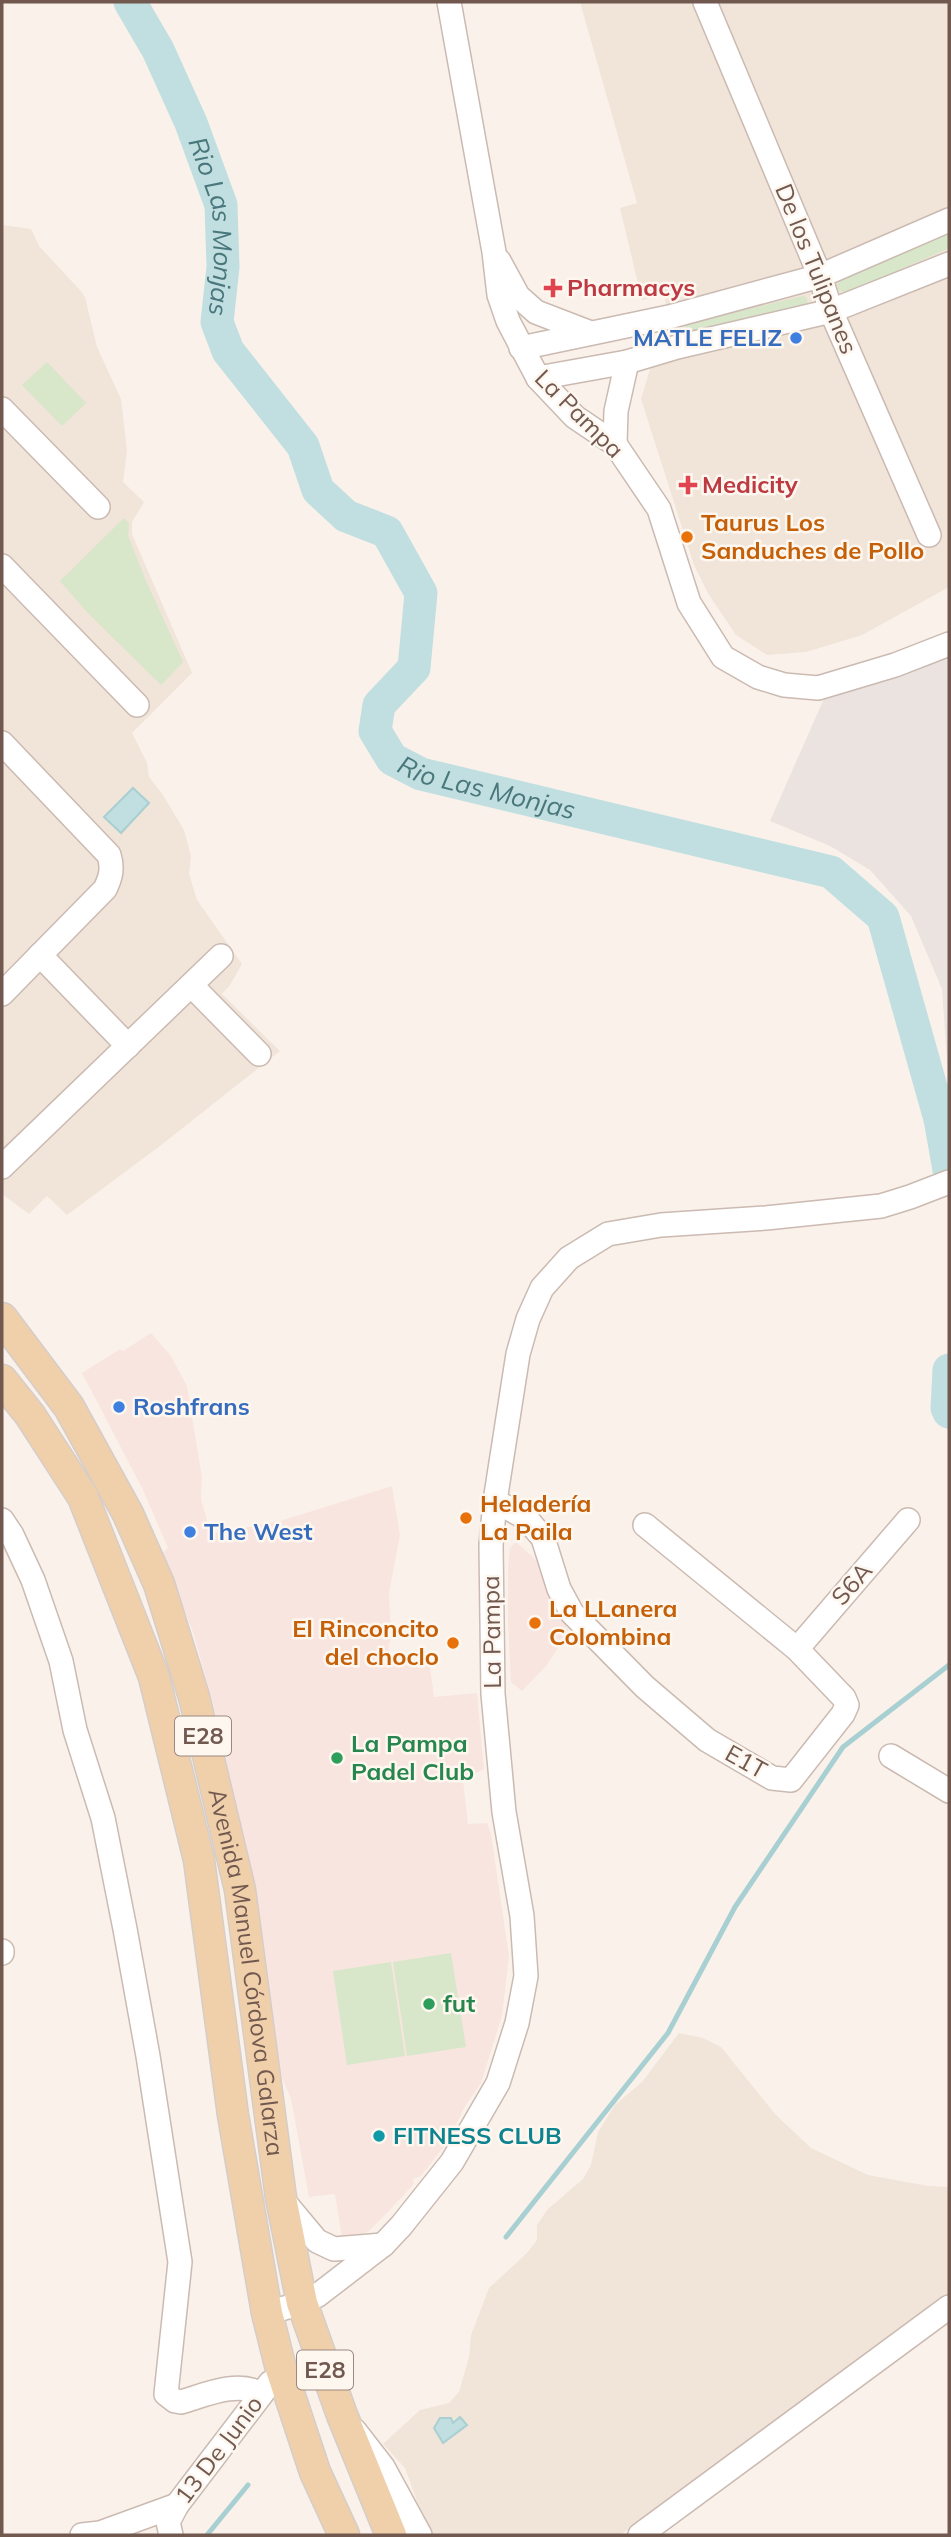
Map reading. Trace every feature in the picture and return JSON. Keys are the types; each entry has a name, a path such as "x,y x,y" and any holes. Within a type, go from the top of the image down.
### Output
{"main road":[{"name":"Avenida Manuel Córdova Galarza","path":"2,1318 69,1408 128,1514 159,1584 194,1697 240,1890 281,2198 302,2303 342,2415 391,2535"},
{"name":"Avenida Manuel Córdova Galarza","path":"2,1380 30,1415 83,1497 154,1677 199,1860 226,2065 267,2313 281,2369 315,2472 344,2535"},
{"path":"226,2065 263,2058"}],"street":[{"name":"La Pampa","path":"449,2 494,252 499,295 520,348 538,379 575,417 615,444 659,509 689,603 723,657 758,677 784,685 818,688 895,665 949,644"},
{"name":"De los Tulipanes","path":"705,2 820,276 831,311 929,535"},
{"path":"520,348 669,317 820,276 949,220"},
{"path":"494,252 519,296 536,312 591,333"},
{"path":"538,379 627,362 831,311 949,264"},
{"path":"615,444 616,411 627,362"},
{"path":"2,409 98,508"},
{"path":"2,566 136,705"},
{"path":"2,743 109,855 112,866 111,878 105,889 2,994"},
{"path":"40,955 128,1046"},
{"path":"2,1167 221,956"},
{"path":"191,986 259,1054"},
{"name":"La Pampa","path":"267,2313 302,2303 318,2295 383,2245 452,2162 498,2083 517,2024 526,1976 522,1916 504,1812 493,1694 491,1545 495,1501 518,1354 528,1319 542,1288 569,1258 608,1234 661,1225 881,1206 949,1182"},
{"name":"E1T","path":"495,1501 526,1518 544,1538 559,1589 572,1613 617,1659 707,1740 780,1780 791,1780 843,1714 847,1705 844,1698 797,1648 645,1525"},
{"path":"2,1520 33,1580 61,1661 75,1730 103,1818 120,1904 148,2056 180,2262 166,2394 181,2402 243,2388 261,2394"},
{"name":"S6A","path":"797,1648 908,1520"},
{"path":"891,1756 949,1791"},
{"path":"281,2198 317,2241 334,2249 383,2245"},
{"path":"640,2535 949,2307"},
{"name":"13 De Junio","path":"168,2524 281,2369"},
{"path":"342,2415 383,2467 420,2535"},
{"path":"82,2535 168,2524"}],"shaded area":[{"path":"580,2 949,2 949,587 862,635 806,652 767,655 736,635 709,595 694,565 641,399 650,369 677,347 664,296 642,300 620,208 637,203"},
{"path":"2,225 31,229 39,246 85,297 97,347 121,399 127,451 123,482 144,502 132,522 132,534 192,673 132,733 147,763 149,777 184,830 191,856 189,874 197,900 242,964 222,994 280,1051 67,1215 47,1196 29,1214 2,1194"},
{"path":"949,654 949,1088 942,989 911,916 870,870 830,846 770,821 826,694"},
{"path":"151,1333 171,1356 187,1386 202,1477 201,1499 211,1534 280,1521 392,1486 400,1535 389,1593 391,1636 386,1662 429,1659 434,1697 477,1693 484,1769 463,1780 468,1824 487,1823 491,1834 509,1956 502,2016 481,2083 464,2108 449,2140 421,2176 413,2179 414,2184 368,2232 352,2236 342,2238 335,2194 309,2197 291,2099 275,2061 239,1829 220,1730 194,1635 162,1553 168,1548 143,1490 82,1373"},
{"path":"516,1542 539,1566 553,1605 569,1631 546,1666 522,1691 511,1682 508,1623 508,1567 510,1548"},
{"path":"679,2033 703,2038 721,2047 775,2114 811,2148 868,2175 949,2187 949,2295 620,2535 434,2535 405,2468 383,2444 420,2410 449,2403 459,2392 469,2357 471,2335 489,2288 527,2253 537,2240 537,2225 547,2210 583,2179 591,2165 598,2132 615,2105 642,2082"}],"green space":[{"path":"949,233 949,248 847,293 839,291 837,284 842,279"},
{"path":"803,296 807,298 808,306 687,338 685,324"},
{"path":"47,362 86,403 62,426 22,385"},
{"path":"124,518 129,524 128,536 146,581 183,662 161,685 87,612 60,581"},
{"name":"fut","path":"451,1953 466,2047 407,2056 393,1962"},
{"name":"fut","path":"391,1962 405,2056 347,2065 333,1971"}],"water":[{"path":"133,788 149,803 121,833 104,817"},
{"path":"460,2417 467,2425 443,2443 434,2428 440,2418 451,2418 453,2423"}],"waterway":[{"name":"Rio Las Monjas","path":"130,2 158,50 191,123 221,205 223,267 217,322 228,351 303,446 318,490 346,516 387,532 421,593 414,668 379,705 375,731 392,759 421,774 831,872 883,917 940,1119 949,1170"},
{"name":"Rio Las Monjas","path":"949,1370 949,1412"},
{"path":"506,2237 668,2033 735,1907 843,1747 949,1665"},
{"path":"207,2535 248,2485"}],"place":[{"name":"Pharmacys","path":"553,288"},
{"name":"MATLE FELIZ","path":"796,338"},
{"name":"Medicity","path":"688,485"},
{"name":"Taurus Los Sanduches de Pollo","path":"687,537"},
{"name":"Roshfrans","path":"119,1407"},
{"name":"Heladería La Paila","path":"466,1518"},
{"name":"The West","path":"190,1532"},
{"name":"La LLanera Colombina","path":"535,1623"},
{"name":"El Rinconcito del choclo","path":"453,1643"},
{"name":"La Pampa Padel Club","path":"337,1758"},
{"name":"fut","path":"429,2004"},
{"name":"FITNESS CLUB","path":"379,2136"}]}
